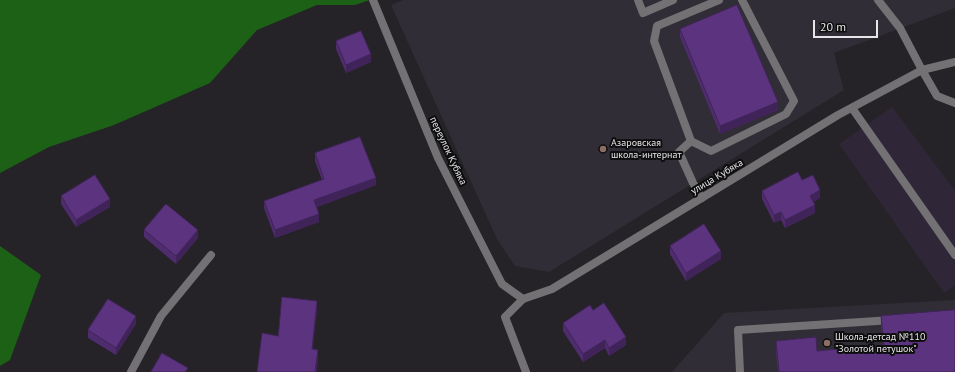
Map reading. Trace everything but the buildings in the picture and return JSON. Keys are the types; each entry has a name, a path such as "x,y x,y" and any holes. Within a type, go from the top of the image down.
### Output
{"street":[{"name":"переулок Кубяка","path":"373,0 438,158 502,284 523,299"},
{"path":"638,0 643,13 673,0"},
{"path":"719,0 657,26 654,41 691,141 711,151 786,114 794,101 742,0"},
{"path":"878,0 900,28 937,96 955,103"},
{"name":"улица Кубяка","path":"523,299 552,289 838,115 922,70 955,62"},
{"path":"852,108 955,255"},
{"path":"691,141 679,152 693,183 702,198"},
{"path":"131,372 161,316 211,255"},
{"path":"523,299 505,317 526,372"},
{"path":"740,372 738,330 901,319"}],"shaded area":[{"name":"Азаровская школа-интернат","path":"403,0 955,0 955,8 834,53 844,90 549,272 515,266 497,239 391,5"},
{"path":"892,107 955,191 955,285 944,293 839,144"},
{"name":"Школа-детсад №110 \"Золотой петушок\"","path":"955,300 955,372 672,372 724,313"}],"green space":[{"path":"0,0 370,0 355,5 317,5 257,30 210,83 114,125 49,147 0,173"},
{"path":"0,246 41,275 10,360 0,366"}],"place":[{"name":"Азаровская школа-интернат","path":"603,149"},
{"name":"Школа-детсад №110 \"Золотой петушок\"","path":"827,343"}]}
